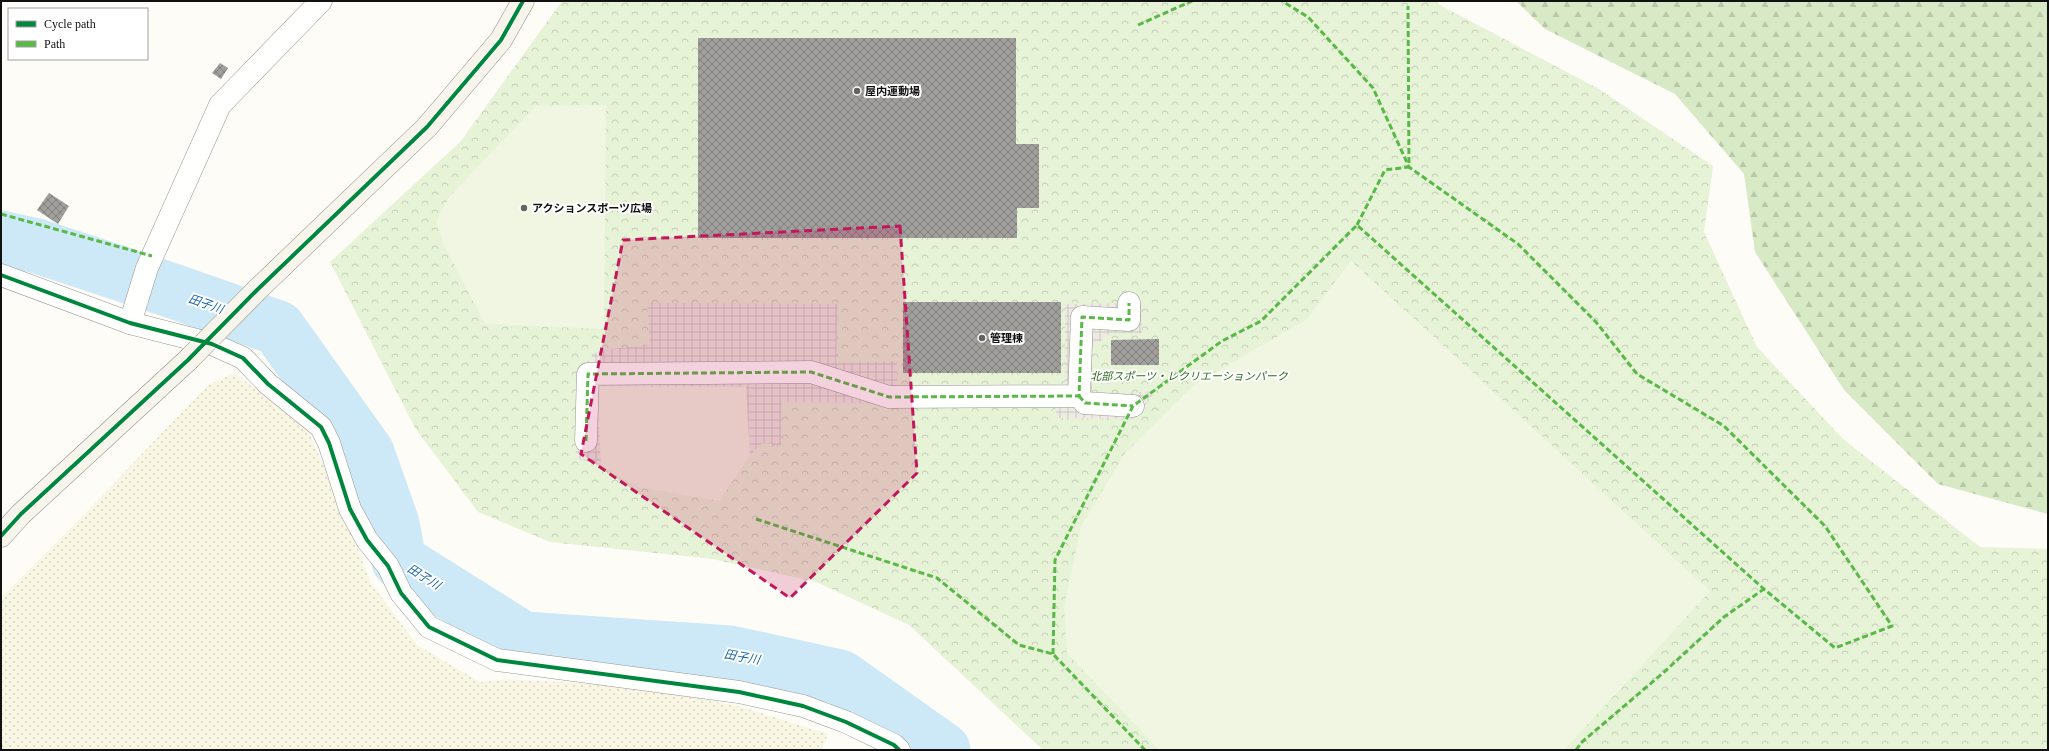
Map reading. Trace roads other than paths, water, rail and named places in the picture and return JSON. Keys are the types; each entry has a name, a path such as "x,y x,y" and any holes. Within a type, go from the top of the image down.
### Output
{"street":[{"path":"130,323 147,268 220,105 321,1"},
{"path":"1,536 21,514 188,360 257,290 427,127 500,40 523,1"},
{"path":"1,275 130,323 212,344 243,358 268,384 321,427 329,443 350,509 367,540 388,566 401,592 429,627 497,660 739,692 803,706 846,722 900,750"},
{"path":"1129,303 1129,320 1082,317 1079,396 1085,403 1133,406"},
{"path":"586,441 588,374 811,372 888,397 1079,396"}],"waterway":[{"name":"田子川","path":"1,238 37,246 173,291 278,328 367,453 392,524 399,561 523,639 730,653 840,677 943,750"}],"place":[{"name":"屋内運動場","path":"857,91"},
{"name":"アクションスポーツ広場","path":"524,208"},
{"name":"管理棟","path":"982,338"}],"park label":[{"name":"北部スポーツ・レクリエーションパーク","path":"1189,376"}]}
